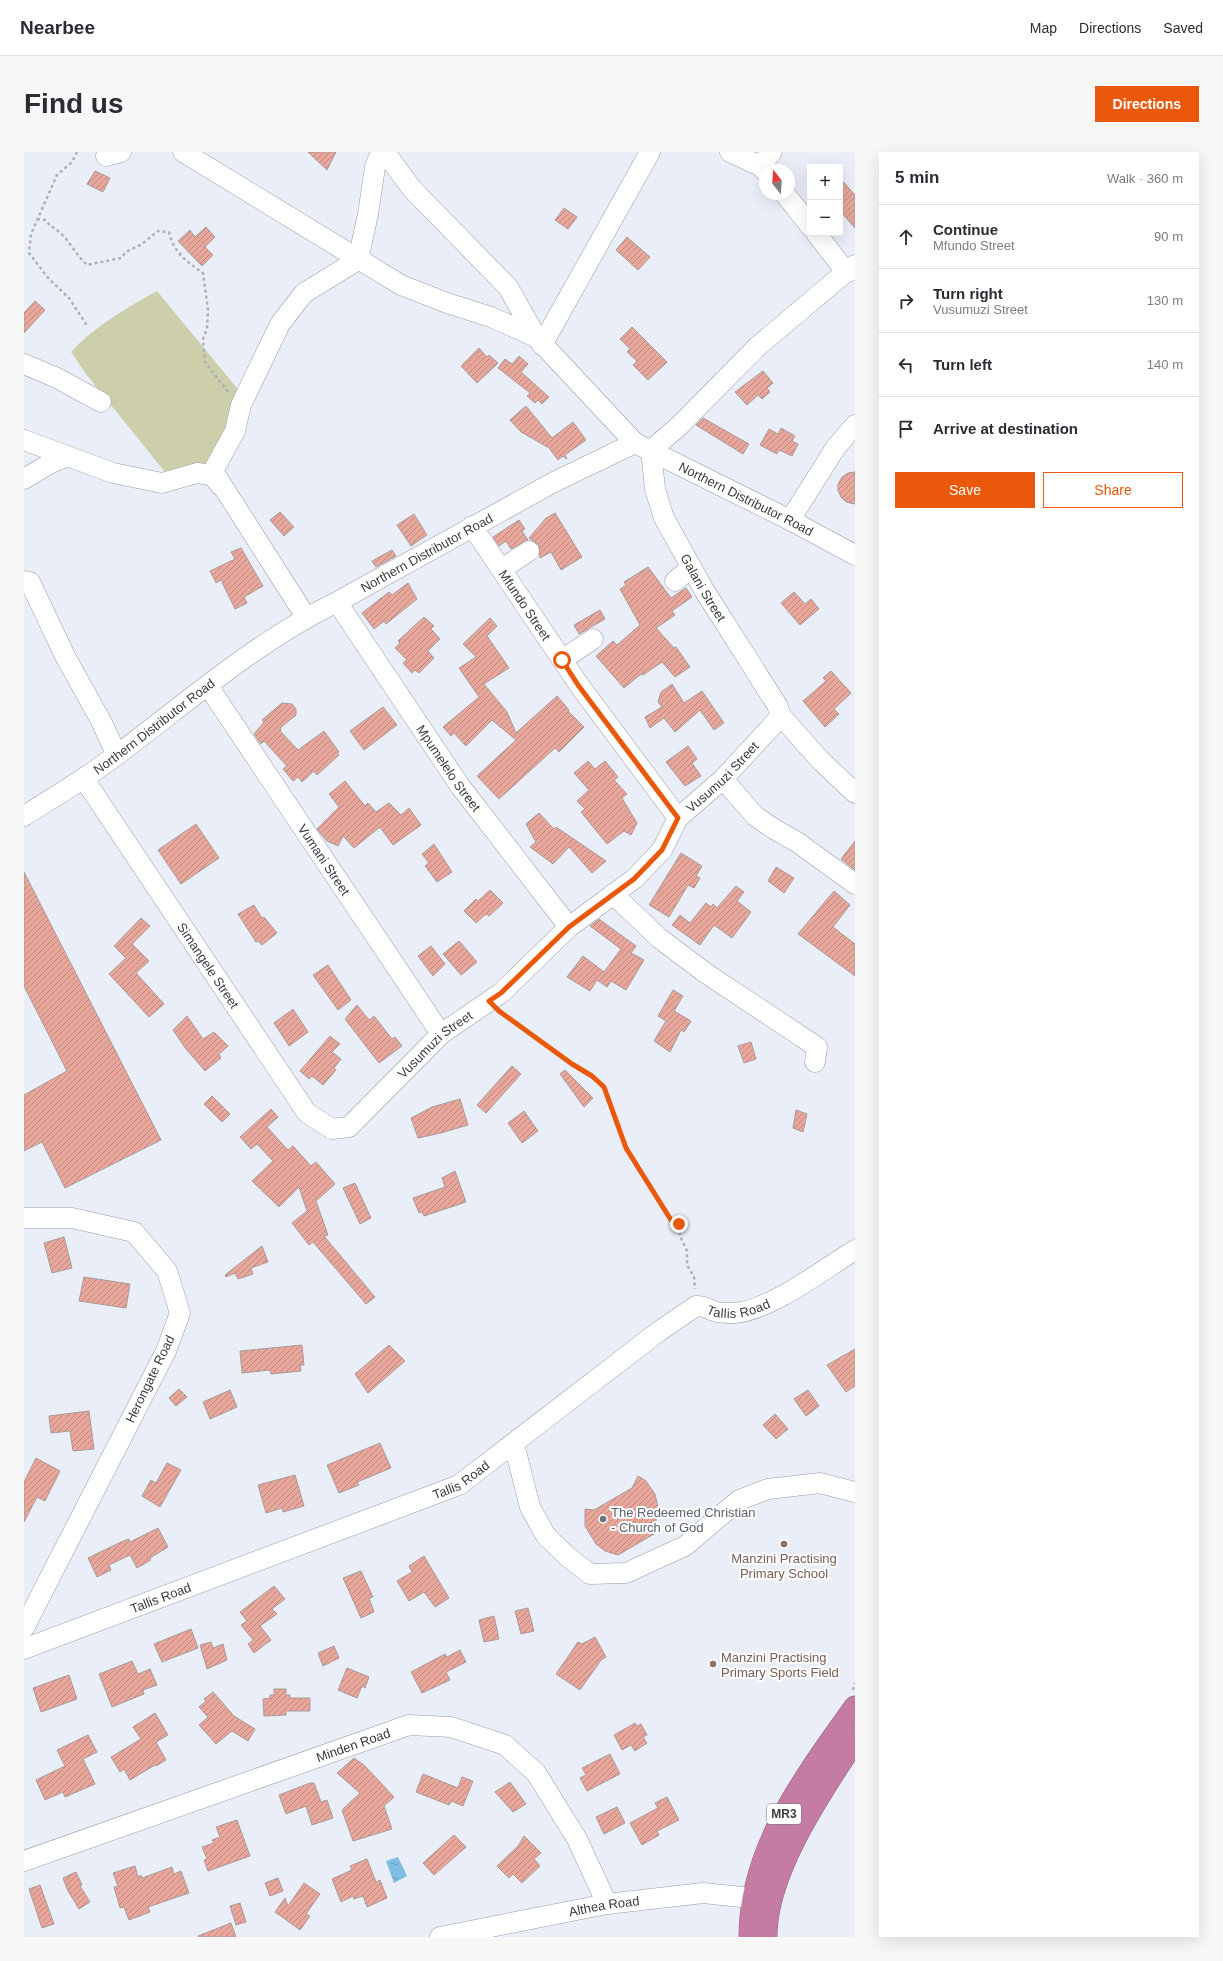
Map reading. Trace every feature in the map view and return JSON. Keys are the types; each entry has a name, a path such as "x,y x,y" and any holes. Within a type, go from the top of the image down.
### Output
{"highway":[{"name":"MR3","path":"750,1937 762,1899 768,1849 787,1806 854,1698"},
{"name":"MR3","path":"766,1937 762,1899 782,1866 804,1823 855,1740"}],"street":[{"path":"183,152 401,285 447,303 491,317 539,341"},
{"path":"306,617 213,471 235,431 241,405 280,324 304,293 358,260 368,214 375,167 381,152"},
{"path":"385,152 412,189 508,287 539,341 643,446 678,427 758,346 852,269 819,236"},
{"path":"539,341 650,152"},
{"path":"730,152 766,163"},
{"path":"790,200 807,222"},
{"path":"24,364 57,378 101,402"},
{"path":"790,520 836,447 855,425"},
{"path":"24,440 113,473 162,484 197,473 212,476 226,492"},
{"name":"Northern Distributor Road","path":"24,816 84,779 258,648 306,617 337,602 554,482 643,446 790,520 855,555"},
{"name":"Galani Street","path":"643,446 664,518 691,568 748,662 777,705 781,716 820,760 855,793"},
{"path":"24,479 51,463 68,456"},
{"name":"Mfundo Street","path":"472,526 578,685 678,818"},
{"path":"502,569 529,551"},
{"path":"675,581 691,568"},
{"path":"24,580 30,582 65,656 101,721 117,755"},
{"name":"Mpumelelo Street","path":"337,602 460,786 569,927"},
{"path":"562,660 593,639"},
{"name":"Vumani Street","path":"208,686 441,1034"},
{"name":"Vusumuzi Street","path":"349,1127 441,1034 501,993 569,927 634,879 662,850 678,818 723,779 781,716"},
{"name":"Simangele Street","path":"84,779 307,1113 332,1129 349,1127"},
{"path":"723,779 755,816 797,842 855,884"},
{"path":"613,894 659,938 707,974 817,1047 814,1062"},
{"name":"Herongate Road","path":"24,1218 72,1218 134,1232 167,1271 180,1313 166,1351 24,1628"},
{"name":"Tallis Road","path":"24,1648 459,1486 658,1332 696,1306 701,1306 717,1312 754,1310 788,1292 855,1250"},
{"path":"514,1444 530,1508 546,1536 568,1558 590,1574 626,1573 685,1546 739,1500 768,1489 820,1483 855,1492"},
{"name":"Minden Road","path":"24,1861 409,1725 450,1726 505,1744 536,1773 577,1839 607,1904"},
{"name":"Althea Road","path":"440,1937 607,1904 703,1893 762,1899"}],"path":[{"path":"77,152 72,162 57,175 31,234 29,253 49,279 68,298 88,327"},
{"path":"37,219 46,220 48,225 58,231 80,259 87,265 121,258 126,252 142,244 158,231 169,232 171,244 179,254 203,273 208,310 207,329 203,339 204,362 228,392 241,405"},
{"path":"489,1001 499,1011 572,1064 592,1076 604,1087 626,1148 671,1220 679,1224 680,1236 687,1251 687,1265 694,1277 696,1306"},
{"path":"854,1698 855,1683"}],"green space":[{"path":"157,291 241,393 214,463 169,477 86,374 71,352 90,334 122,311"}],"water":[{"path":"398,1857 407,1876 394,1883 386,1861"}],"building":[{"path":"308,152 336,152 327,170"},
{"path":"95,171 110,178 103,192 87,184"},
{"path":"843,181 855,195 855,228 843,214"},
{"path":"564,208 577,217 568,229 555,220"},
{"path":"206,227 215,237 205,247 213,255 202,266 178,241 190,230 195,237"},
{"path":"627,237 650,257 638,270 616,250"},
{"path":"35,301 45,310 24,333 24,313"},
{"path":"632,327 667,362 648,380 633,365 637,361 627,352 630,349 620,339"},
{"path":"479,348 487,357 489,355 498,363 477,383 461,366"},
{"path":"519,356 528,364 521,372 549,397 542,404 538,400 535,403 527,396 530,393 498,368 505,359 512,364"},
{"path":"763,371 773,383 767,388 770,392 762,399 758,395 747,405 735,392"},
{"path":"526,406 552,438 573,422 586,440 565,455 567,459 563,456 558,460 549,448 521,432 510,420"},
{"path":"703,418 749,444 743,454 696,425"},
{"path":"781,428 795,436 792,441 798,444 792,456 779,450 777,454 760,445 769,429 778,434"},
{"path":"855,472 855,504 846,502 841,497 838,490 838,484 842,477 848,473"},
{"path":"280,512 294,527 284,536 270,520"},
{"path":"555,513 582,557 561,570 551,552 540,558 539,545 529,538 546,518"},
{"path":"414,514 427,535 411,546 397,525"},
{"path":"519,520 525,529 522,531 528,540 511,549 506,541 499,546 493,537"},
{"path":"241,548 263,586 244,597 247,603 235,609 221,580 216,583 210,571 235,559 231,552"},
{"path":"392,550 396,556 376,567 372,561"},
{"path":"648,567 671,598 686,588 692,597 672,611 675,615 656,628 674,648 676,647 690,667 675,677 662,662 643,675 641,674 624,688 596,656 613,641 617,645 640,625 620,589 626,585 624,582"},
{"path":"408,583 417,599 386,624 384,621 374,629 362,613 389,592 392,595"},
{"path":"794,592 805,604 811,599 819,609 800,625 781,603"},
{"path":"600,610 605,619 579,634 574,625"},
{"path":"424,617 434,626 431,629 440,639 428,651 434,658 419,673 415,670 412,673 403,663 407,660 395,648 400,643 398,641"},
{"path":"490,618 497,626 487,636 509,668 484,684 507,712 516,733 557,696 569,710 568,711 584,727 559,752 555,748 499,799 477,776 516,740 492,720 466,746 454,733 451,736 443,727 479,697 459,668 476,657 463,644"},
{"path":"831,671 851,693 834,709 839,714 825,727 803,701 826,681 823,678"},
{"path":"672,684 684,703 702,691 724,723 714,730 700,710 675,732 664,718 650,728 645,717 662,707 658,702 661,692"},
{"path":"282,703 292,704 296,709 296,715 280,728 280,731 298,750 324,731 339,752 337,753 339,755 317,775 314,771 302,782 298,777 293,781 283,769 287,766 264,741 261,744 254,734 264,722 262,720"},
{"path":"383,707 397,725 364,750 350,731"},
{"path":"688,746 697,759 692,763 701,776 685,786 666,762"},
{"path":"588,761 595,769 605,761 618,777 614,780 627,794 622,798 637,823 631,835 624,831 607,844 581,812 585,809 577,801 589,790 574,773"},
{"path":"345,781 365,806 368,803 376,812 389,803 401,815 409,808 421,825 393,845 380,827 354,848 343,836 338,846 327,841 317,829 339,807 329,794"},
{"path":"539,813 554,829 556,827 606,861 592,873 569,847 553,864 530,847 536,842 526,824"},
{"path":"196,824 219,858 181,884 158,850"},
{"path":"855,841 855,870 841,859"},
{"path":"434,844 452,872 437,882 425,866 429,863 422,854"},
{"path":"681,853 702,866 696,876 700,878 694,888 688,885 669,917 649,905"},
{"path":"776,867 794,878 784,893 768,881"},
{"path":"24,872 161,1140 65,1188 42,1142 24,1151 24,1095 67,1071 24,986"},
{"path":"736,886 744,892 737,901 751,912 732,938 714,925 700,945 672,925 680,915 690,923 706,903 711,907 713,904 717,908"},
{"path":"490,890 503,903 489,916 486,914 476,923 464,911 476,899 478,901"},
{"path":"834,891 850,905 833,927 855,944 855,976 798,934"},
{"path":"254,905 262,918 264,917 277,933 262,945 258,941 256,942 238,914"},
{"path":"141,918 150,926 132,944 149,961 136,973 164,1004 149,1017 109,974 126,958 114,946"},
{"path":"599,919 636,946 631,953 644,960 626,990 611,981 607,987 597,980 590,991 567,977 583,956 604,972 621,949 590,926"},
{"path":"459,941 477,962 461,975 443,954"},
{"path":"431,946 445,964 433,976 418,956"},
{"path":"328,965 351,1000 338,1010 313,975"},
{"path":"673,990 683,996 674,1011 691,1021 684,1032 681,1030 670,1052 654,1041 666,1021 658,1016"},
{"path":"357,1005 369,1020 374,1016 392,1039 395,1037 402,1046 379,1063 345,1019"},
{"path":"293,1009 308,1032 289,1046 274,1023"},
{"path":"187,1016 203,1039 214,1032 228,1046 219,1054 221,1058 205,1071 186,1049 173,1030"},
{"path":"330,1036 340,1044 332,1052 341,1059 334,1068 336,1070 323,1085 312,1076 309,1079 300,1071"},
{"path":"751,1042 756,1059 744,1063 738,1046"},
{"path":"512,1066 521,1074 486,1113 477,1105"},
{"path":"565,1070 593,1098 584,1107 560,1074"},
{"path":"212,1096 230,1114 222,1122 204,1104"},
{"path":"460,1099 468,1125 418,1138 411,1118 432,1107"},
{"path":"271,1109 278,1117 267,1127 288,1150 293,1146 311,1166 316,1162 335,1184 316,1201 328,1235 324,1236 375,1297 366,1304 313,1242 309,1245 292,1223 307,1211 299,1187 279,1207 252,1181 273,1161 257,1144 251,1149 240,1137"},
{"path":"796,1110 807,1114 803,1132 793,1128"},
{"path":"524,1111 538,1131 522,1143 508,1123"},
{"path":"455,1171 466,1202 424,1216 422,1212 419,1213 413,1198 445,1187 442,1178"},
{"path":"355,1183 371,1218 360,1224 343,1188"},
{"path":"64,1237 72,1268 52,1273 44,1243"},
{"path":"262,1246 268,1262 251,1268 253,1274 238,1279 235,1273 226,1277 225,1275"},
{"path":"84,1277 130,1284 126,1308 79,1301"},
{"path":"302,1345 304,1365 300,1365 301,1371 271,1374 270,1370 242,1373 240,1351"},
{"path":"389,1345 405,1361 368,1393 355,1374"},
{"path":"855,1349 855,1386 846,1392 827,1365"},
{"path":"179,1389 187,1397 176,1406 169,1398"},
{"path":"230,1390 237,1407 210,1419 203,1402"},
{"path":"808,1390 819,1406 806,1416 794,1399"},
{"path":"89,1411 94,1449 73,1451 70,1431 51,1433 49,1416"},
{"path":"775,1414 788,1429 776,1439 763,1425"},
{"path":"380,1443 391,1468 357,1482 359,1485 339,1493 327,1465"},
{"path":"36,1458 60,1471 45,1501 37,1497 24,1522 24,1482"},
{"path":"167,1463 181,1470 160,1507 142,1496 151,1480 156,1483"},
{"path":"295,1475 304,1506 283,1512 282,1508 266,1513 258,1485"},
{"path":"638,1476 646,1481 655,1494 658,1507 654,1534 618,1555 605,1551 596,1544 585,1526 585,1509 594,1510 632,1488"},
{"path":"158,1528 168,1547 150,1558 151,1560 137,1568 130,1555 109,1565 111,1570 97,1577 88,1558 121,1542 129,1539 130,1542"},
{"path":"424,1556 449,1598 435,1607 424,1592 409,1601 397,1581 412,1572 409,1566"},
{"path":"361,1571 373,1597 369,1598 374,1612 361,1618 343,1578"},
{"path":"274,1586 285,1599 272,1609 277,1614 260,1626 271,1640 254,1653 248,1644 253,1640 241,1625 247,1621 240,1612"},
{"path":"528,1608 534,1631 521,1634 515,1611"},
{"path":"494,1616 499,1639 484,1642 479,1620"},
{"path":"191,1629 198,1648 162,1662 154,1644"},
{"path":"595,1637 606,1657 601,1660 580,1690 556,1674 578,1642 582,1644"},
{"path":"211,1642 213,1648 223,1644 227,1660 207,1669 200,1645"},
{"path":"334,1646 339,1658 323,1666 318,1653"},
{"path":"460,1650 466,1662 446,1672 450,1680 422,1693 411,1672 445,1654 447,1657"},
{"path":"132,1661 138,1674 150,1669 157,1685 143,1690 144,1694 112,1707 99,1674"},
{"path":"347,1668 369,1677 365,1688 362,1686 357,1698 338,1690"},
{"path":"69,1675 77,1699 41,1712 33,1688"},
{"path":"274,1689 286,1689 286,1695 290,1695 290,1698 310,1698 310,1711 286,1711 286,1715 264,1716 263,1699 270,1698 270,1695 274,1695"},
{"path":"213,1692 234,1716 255,1729 248,1741 232,1731 216,1744 199,1725 208,1717 199,1707 206,1701 204,1699"},
{"path":"155,1713 168,1735 156,1742 166,1760 130,1780 124,1769 120,1772 111,1757 141,1739 133,1727"},
{"path":"635,1723 637,1726 641,1724 647,1735 643,1737 647,1743 635,1751 631,1745 622,1750 614,1735"},
{"path":"88,1735 97,1752 83,1759 95,1784 65,1797 63,1792 45,1800 36,1780 65,1766 57,1750"},
{"path":"610,1754 620,1774 587,1791 580,1778 586,1775 582,1768"},
{"path":"354,1758 364,1765 394,1797 384,1806 392,1829 353,1841 342,1810 360,1793 337,1773"},
{"path":"423,1774 458,1788 462,1777 473,1781 463,1806 451,1801 449,1805 416,1792"},
{"path":"510,1782 526,1804 513,1812 495,1792"},
{"path":"310,1783 314,1783 321,1802 327,1800 333,1818 312,1825 306,1806 286,1814 279,1795"},
{"path":"667,1797 679,1820 657,1831 659,1835 642,1845 630,1823 658,1808 655,1803"},
{"path":"617,1807 625,1823 604,1834 596,1817"},
{"path":"237,1820 250,1856 208,1871 204,1860 207,1859 202,1847 214,1843 212,1840 220,1837 216,1827"},
{"path":"454,1835 466,1847 434,1875 423,1863"},
{"path":"524,1836 541,1853 534,1859 540,1866 522,1883 513,1874 509,1878 497,1866 518,1846"},
{"path":"367,1859 376,1882 380,1880 387,1898 367,1907 363,1896 354,1899 353,1896 341,1902 332,1879 352,1870 350,1866"},
{"path":"135,1866 138,1877 141,1875 142,1878 172,1867 174,1874 181,1871 189,1893 148,1907 150,1912 129,1920 124,1907 120,1908 114,1887 118,1886 113,1873"},
{"path":"76,1872 82,1885 80,1886 90,1902 79,1909 68,1891 63,1878"},
{"path":"278,1878 283,1891 270,1896 265,1883"},
{"path":"304,1883 320,1894 306,1914 310,1916 300,1930 275,1912 285,1898 288,1906"},
{"path":"40,1885 54,1924 42,1928 29,1889"},
{"path":"240,1903 246,1922 236,1925 230,1906"},
{"path":"231,1923 236,1937 198,1937 198,1936"}],"place":[{"name":"The Redeemed Christian - Church of God","path":"603,1519"},
{"name":"Manzini Practising Primary School","path":"784,1544"},
{"name":"Manzini Practising Primary Sports Field","path":"713,1664"}],"route":[{"path":"562,660 578,685 678,818 662,850 634,879 569,927 501,993 489,1001 499,1011 572,1064 592,1076 604,1087 626,1148 649,1182 660,1204 671,1220 679,1224"}]}
